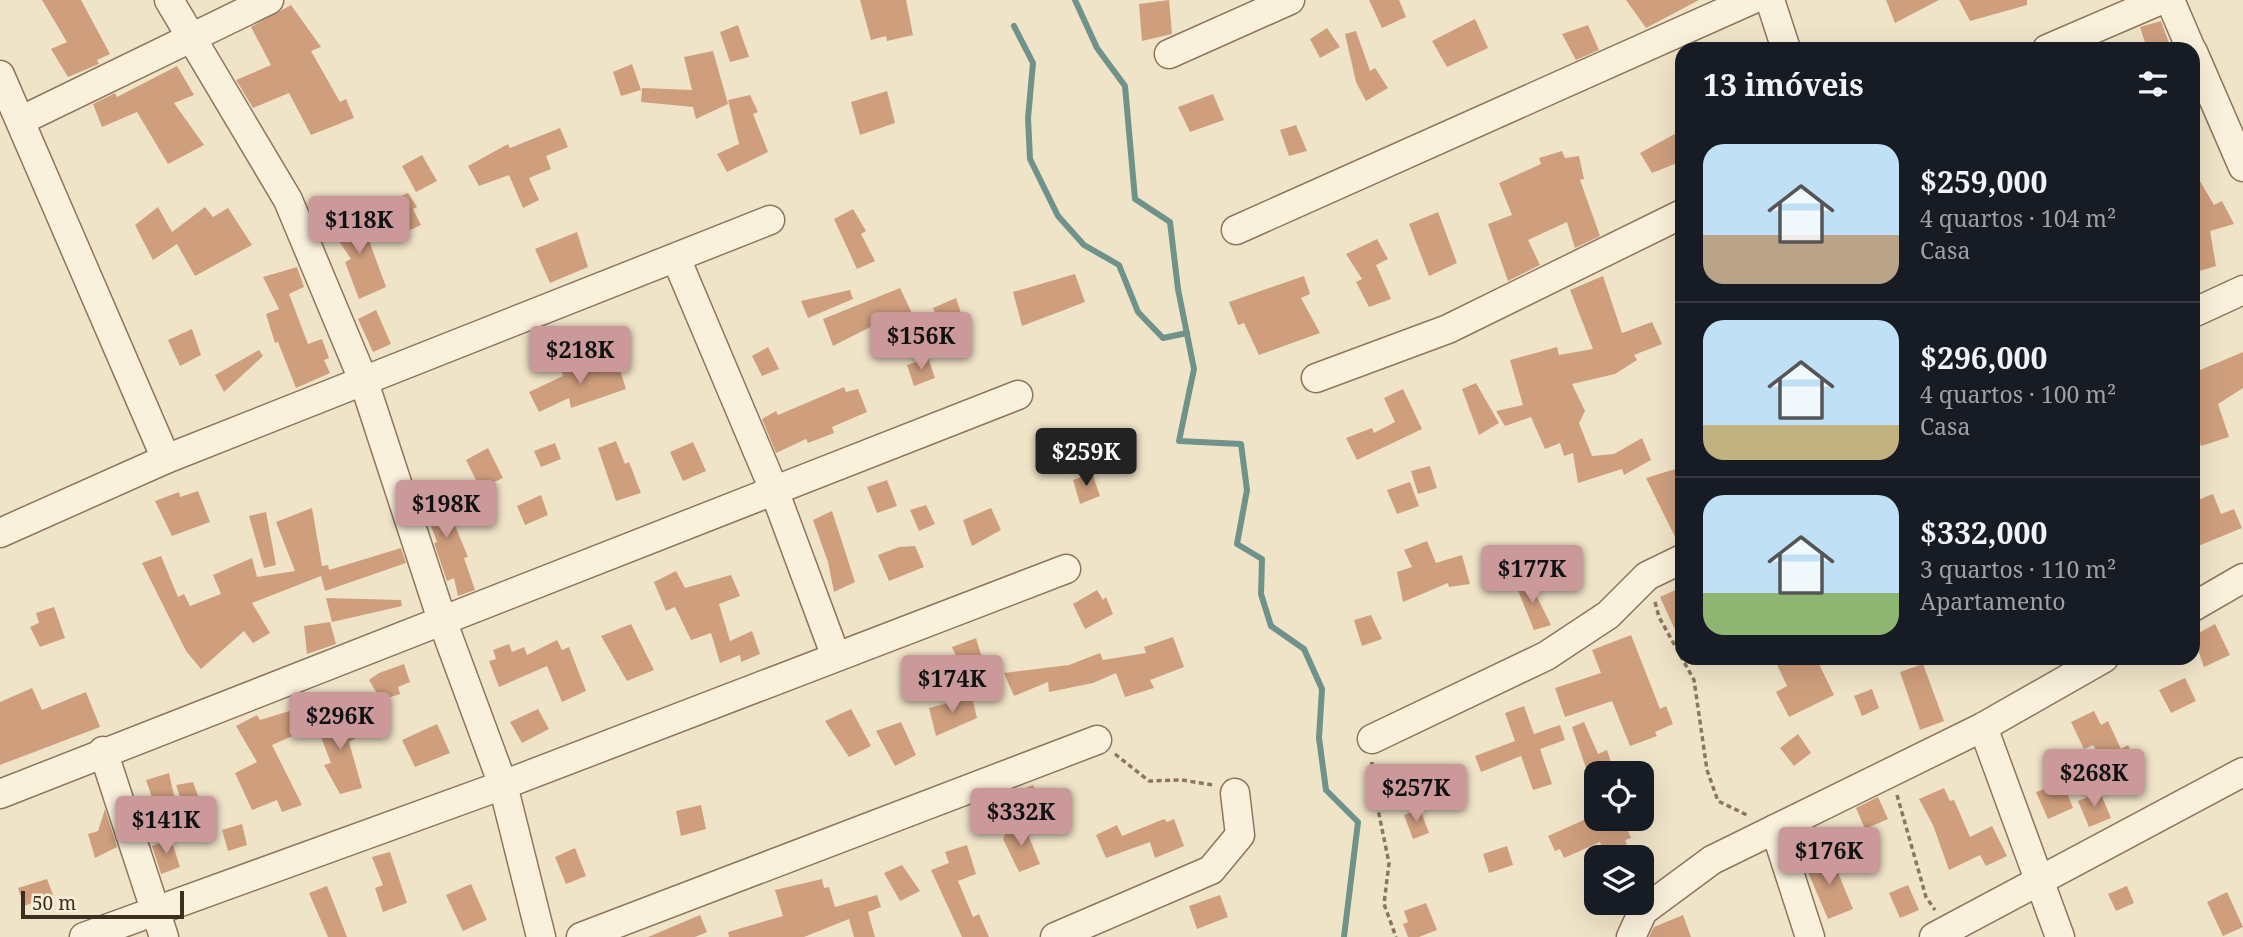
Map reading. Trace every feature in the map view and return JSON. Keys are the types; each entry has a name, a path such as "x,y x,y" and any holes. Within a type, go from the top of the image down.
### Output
{"street":[{"path":"169,0 193,35 288,200 364,382 442,620 503,785 541,937"},
{"path":"22,120 269,0"},
{"path":"1169,54 1290,0"},
{"path":"1236,230 1751,0"},
{"path":"1769,0 1784,42"},
{"path":"2063,42 2161,0"},
{"path":"2170,0 2188,42"},
{"path":"2200,68 2242,160"},
{"path":"0,75 22,120 166,459"},
{"path":"1316,378 1448,329 1675,217"},
{"path":"0,533 166,459 770,220"},
{"path":"676,258 774,490 836,657"},
{"path":"2200,310 2243,290"},
{"path":"0,794 103,751 1018,395"},
{"path":"1372,739 1546,656 1608,615 1647,576 1675,562"},
{"path":"84,937 159,924 503,785 1066,569"},
{"path":"2200,603 2243,578"},
{"path":"1631,937 1643,911 1712,860 1983,727 2092,665"},
{"path":"1983,727 2060,937"},
{"path":"581,937 1097,740"},
{"path":"103,751 159,924"},
{"path":"1941,933 2243,772"},
{"path":"1055,937 1211,870 1240,835 1235,793"},
{"path":"1775,829 1810,937"}],"path":[{"path":"1647,576 1659,617 1675,647"},
{"path":"1685,665 1693,680 1707,770 1718,801 1775,829"},
{"path":"1372,739 1372,780 1389,863 1384,904 1396,937"},
{"path":"1097,740 1149,781 1211,784 1235,793"},
{"path":"1891,773 1926,897 1941,933"}],"building":[{"path":"42,0 81,0 110,54 97,60 99,64 68,77 51,49 67,42"},
{"path":"860,0 906,0 913,35 887,41 886,36 871,40"},
{"path":"1169,0 1172,34 1142,41 1139,4"},
{"path":"1369,0 1399,0 1406,17 1382,28"},
{"path":"1626,0 1699,0 1646,28"},
{"path":"1886,0 1939,0 1895,23"},
{"path":"1959,0 2027,0 2027,5 1970,21"},
{"path":"291,5 321,47 311,51 340,102 346,99 354,118 311,135 289,93 253,108 236,80 271,65 251,27"},
{"path":"1475,19 1488,48 1447,67 1432,41"},
{"path":"2161,21 2169,42 2145,42 2140,27"},
{"path":"738,25 749,57 730,62 720,32"},
{"path":"1588,25 1599,50 1576,60 1562,34"},
{"path":"1327,28 1340,47 1320,58 1310,39"},
{"path":"1356,31 1370,71 1375,68 1388,88 1366,101 1356,82 1345,34"},
{"path":"713,51 728,104 696,119 693,107 641,102 642,88 692,90 684,57"},
{"path":"632,64 641,90 621,96 613,72"},
{"path":"177,66 194,95 174,103 204,145 168,164 137,112 102,127 93,104 115,93 117,97"},
{"path":"887,91 895,123 860,135 851,102"},
{"path":"1213,94 1224,120 1190,132 1178,107"},
{"path":"750,95 758,112 753,114 768,152 727,172 717,154 739,144 728,100"},
{"path":"1296,125 1307,151 1289,156 1280,130"},
{"path":"560,128 568,147 546,156 551,169 529,178 539,200 523,208 509,175 479,186 468,166 508,144 510,148"},
{"path":"1675,134 1675,164 1652,173 1640,153"},
{"path":"1562,151 1565,158 1579,156 1584,179 1580,180 1600,236 1575,248 1567,222 1528,240 1540,265 1508,281 1488,224 1512,215 1499,183 1541,164 1539,158"},
{"path":"422,155 437,181 416,192 402,166"},
{"path":"2200,181 2214,205 2222,201 2234,224 2210,231 2216,266 2200,271"},
{"path":"408,193 417,207 413,209 421,225 399,235 382,204"},
{"path":"158,207 172,232 205,207 213,217 228,208 252,245 195,276 177,244 153,260 135,225"},
{"path":"853,209 866,231 861,234 875,261 857,269 834,219"},
{"path":"1438,212 1457,263 1429,276 1409,224"},
{"path":"359,213 386,287 359,299 345,262 351,259 330,228"},
{"path":"577,232 588,267 550,283 535,249"},
{"path":"1377,239 1388,259 1376,265 1391,299 1369,307 1356,282 1362,279 1346,254"},
{"path":"297,267 304,287 289,294 308,344 322,339 329,358 324,360 330,373 296,388 278,342 275,343 266,314 279,309 263,277"},
{"path":"1075,274 1085,302 1022,326 1013,292"},
{"path":"1304,276 1310,294 1301,298 1320,333 1259,355 1244,323 1238,325 1229,302"},
{"path":"1603,276 1622,333 1652,322 1662,344 1634,355 1637,360 1615,374 1572,384 1585,411 1579,423 1592,456 1614,454 1642,438 1651,460 1624,475 1622,469 1578,483 1573,453 1564,456 1560,443 1545,449 1531,417 1505,426 1496,411 1523,405 1510,360 1557,347 1559,355 1593,349 1570,290"},
{"path":"900,288 917,324 892,338 884,320 833,346 823,319"},
{"path":"850,290 853,299 808,318 801,301"},
{"path":"956,298 969,337 949,345 933,308"},
{"path":"376,310 391,344 373,352 358,319"},
{"path":"192,329 201,355 180,366 168,340"},
{"path":"768,347 779,369 762,376 752,356"},
{"path":"259,350 263,356 224,392 215,375"},
{"path":"2243,352 2243,388 2218,404 2229,437 2201,446 2200,443 2200,370"},
{"path":"928,358 935,378 914,386 907,365"},
{"path":"605,359 608,371 619,367 626,389 571,408 569,398 539,412 529,392 563,376 561,370"},
{"path":"1476,383 1499,423 1479,435 1462,389"},
{"path":"844,387 846,392 858,389 867,412 832,427 834,433 808,443 806,439 776,453 762,419 776,411 778,415"},
{"path":"1403,389 1422,429 1357,460 1346,438 1372,428 1374,433 1395,422 1384,398"},
{"path":"616,441 625,464 629,462 641,493 616,501 598,448"},
{"path":"693,442 706,471 683,481 670,452"},
{"path":"555,443 561,459 541,467 534,451"},
{"path":"488,448 503,478 480,488 466,460"},
{"path":"1430,466 1437,488 1418,494 1411,471"},
{"path":"1675,469 1675,537 1646,478"},
{"path":"1092,473 1100,496 1080,504 1073,480"},
{"path":"428,480 456,528 468,557 464,558 475,590 458,596 454,578 447,581 434,543 437,542 416,486"},
{"path":"887,480 897,506 877,513 867,487"},
{"path":"1410,482 1419,506 1397,514 1387,490"},
{"path":"198,491 210,522 172,536 155,501 179,492 180,497"},
{"path":"2213,494 2221,514 2234,509 2242,528 2200,545 2200,499"},
{"path":"541,495 548,515 525,525 517,506"},
{"path":"926,505 935,524 919,531 910,510"},
{"path":"312,508 322,566 328,565 329,570 401,548 406,563 325,591 321,576 252,603 270,633 253,643 244,631 201,669 186,651 142,563 161,556 178,597 184,594 190,606 221,594 213,575 252,558 257,577 295,571 276,522"},
{"path":"991,508 1001,530 972,546 963,520"},
{"path":"832,511 855,582 834,592 828,562 813,520"},
{"path":"266,512 276,565 264,568 249,516"},
{"path":"1427,541 1436,563 1462,555 1470,584 1449,587 1448,583 1403,602 1397,572 1412,567 1404,550"},
{"path":"915,546 924,567 889,581 878,555 899,547"},
{"path":"676,571 685,588 731,575 740,596 719,604 730,641 752,631 760,654 741,662 740,655 720,663 711,633 691,640 675,607 666,611 654,582"},
{"path":"1527,577 1551,625 1534,630 1515,583"},
{"path":"1097,590 1103,600 1106,597 1113,614 1085,629 1073,604"},
{"path":"1675,590 1675,630 1660,597"},
{"path":"326,598 401,600 402,606 332,622"},
{"path":"54,607 65,638 40,647 30,627 39,623 36,613"},
{"path":"1371,615 1382,639 1362,646 1354,620"},
{"path":"330,622 336,644 307,654 304,626"},
{"path":"631,624 654,670 627,681 601,636"},
{"path":"2215,624 2230,655 2204,667 2200,656 2200,632"},
{"path":"1631,635 1660,709 1666,706 1673,724 1655,732 1657,736 1630,746 1612,701 1565,717 1555,688 1601,673 1592,650"},
{"path":"1173,637 1184,667 1150,680 1154,688 1125,697 1116,673 1093,683 1049,692 1048,682 1014,696 1004,673 1069,665 1100,653 1103,660 1146,653 1144,647"},
{"path":"976,638 983,661 962,669 952,647"},
{"path":"557,640 562,650 569,647 586,691 562,702 547,666 499,687 489,661 496,659 493,650 509,644 512,652 524,647 527,655"},
{"path":"404,664 410,682 398,687 400,694 381,700 369,680 379,673"},
{"path":"1777,665 1819,665 1834,695 1789,717 1776,692 1787,686"},
{"path":"1923,665 1944,721 1920,730 1900,672"},
{"path":"2185,678 2196,701 2171,713 2159,690"},
{"path":"32,688 42,710 86,692 100,727 0,765 0,702"},
{"path":"1872,689 1879,708 1862,716 1854,696"},
{"path":"972,697 977,718 936,736 929,708"},
{"path":"1524,706 1534,734 1560,725 1565,740 1540,749 1552,784 1533,790 1521,756 1481,772 1475,756 1515,741 1505,713"},
{"path":"296,709 304,731 272,745 302,805 282,812 277,800 252,810 235,773 257,762 236,726 257,715 260,720"},
{"path":"538,709 549,729 522,743 510,722"},
{"path":"851,709 871,746 849,757 825,721"},
{"path":"2094,711 2101,725 2108,721 2121,749 2128,745 2139,767 2115,778 2093,745 2084,749 2071,722"},
{"path":"343,712 358,737 349,742 362,788 340,794 324,765 331,763 316,724"},
{"path":"901,722 916,755 895,766 876,731"},
{"path":"1584,722 1598,754 1607,750 1611,761 1584,762 1572,727"},
{"path":"437,724 450,753 415,767 402,740"},
{"path":"1798,734 1811,753 1794,766 1780,748"},
{"path":"169,773 175,800 155,806 146,780"},
{"path":"193,782 198,796 182,803 176,785"},
{"path":"2063,782 2073,808 2048,819 2036,792"},
{"path":"1033,785 1047,816 1028,824 1014,793"},
{"path":"1944,788 1950,801 1954,800 1970,837 1992,826 2007,856 1986,866 1980,855 1949,870 1933,825 1919,799"},
{"path":"2100,792 2111,818 2089,827 2078,801"},
{"path":"1878,797 1888,819 1865,829 1856,808"},
{"path":"701,805 706,829 681,836 676,811"},
{"path":"105,809 117,847 95,858 88,834 98,831"},
{"path":"1420,809 1429,833 1413,839 1404,815"},
{"path":"1164,819 1167,822 1174,819 1184,846 1155,858 1150,842 1106,858 1096,835 1117,825 1122,836"},
{"path":"1584,820 1584,831 1628,831 1631,838 1625,840 1627,844 1625,845 1601,845 1600,842 1584,845 1584,849 1564,858 1560,849 1555,851 1548,836"},
{"path":"1023,822 1040,864 1019,872 1003,839 1006,832"},
{"path":"242,824 247,845 228,851 222,830"},
{"path":"171,839 180,867 161,874 152,846"},
{"path":"967,845 976,874 958,881 973,917 979,914 989,937 962,937 931,870 949,863 945,852"},
{"path":"1507,846 1513,865 1489,873 1483,854"},
{"path":"575,848 586,876 566,884 555,857"},
{"path":"390,852 407,903 383,912 375,888 383,885 372,857"},
{"path":"1831,856 1853,909 1828,919 1805,865"},
{"path":"902,865 920,891 900,901 884,873"},
{"path":"47,879 53,895 24,906 18,888"},
{"path":"822,879 824,888 829,887 835,907 877,895 881,907 868,912 875,937 854,937 849,919 804,937 729,937 728,932 783,916 775,890"},
{"path":"471,884 487,920 463,931 446,895"},
{"path":"1908,885 1919,910 1900,918 1889,893"},
{"path":"327,886 347,937 328,937 309,893"},
{"path":"2127,886 2134,903 2116,911 2108,894"},
{"path":"2227,892 2243,927 2223,936 2207,902"},
{"path":"1220,895 1228,917 1197,929 1189,906"},
{"path":"1426,903 1437,930 1419,937 1408,937 1403,924 1408,922 1404,911"},
{"path":"700,915 707,932 695,937 648,937"},
{"path":"1683,915 1691,937 1649,937 1654,927"}],"waterway":[{"path":"1075,0 1097,48 1125,86 1135,199 1170,222 1178,289 1194,369 1179,441 1241,444 1247,490 1237,544 1262,559 1261,594 1271,626 1304,649 1322,689 1319,738 1326,790 1358,822 1344,937"},
{"path":"1014,26 1033,63 1028,118 1030,159 1058,216 1084,245 1119,265 1138,312 1163,338 1187,333"}]}
